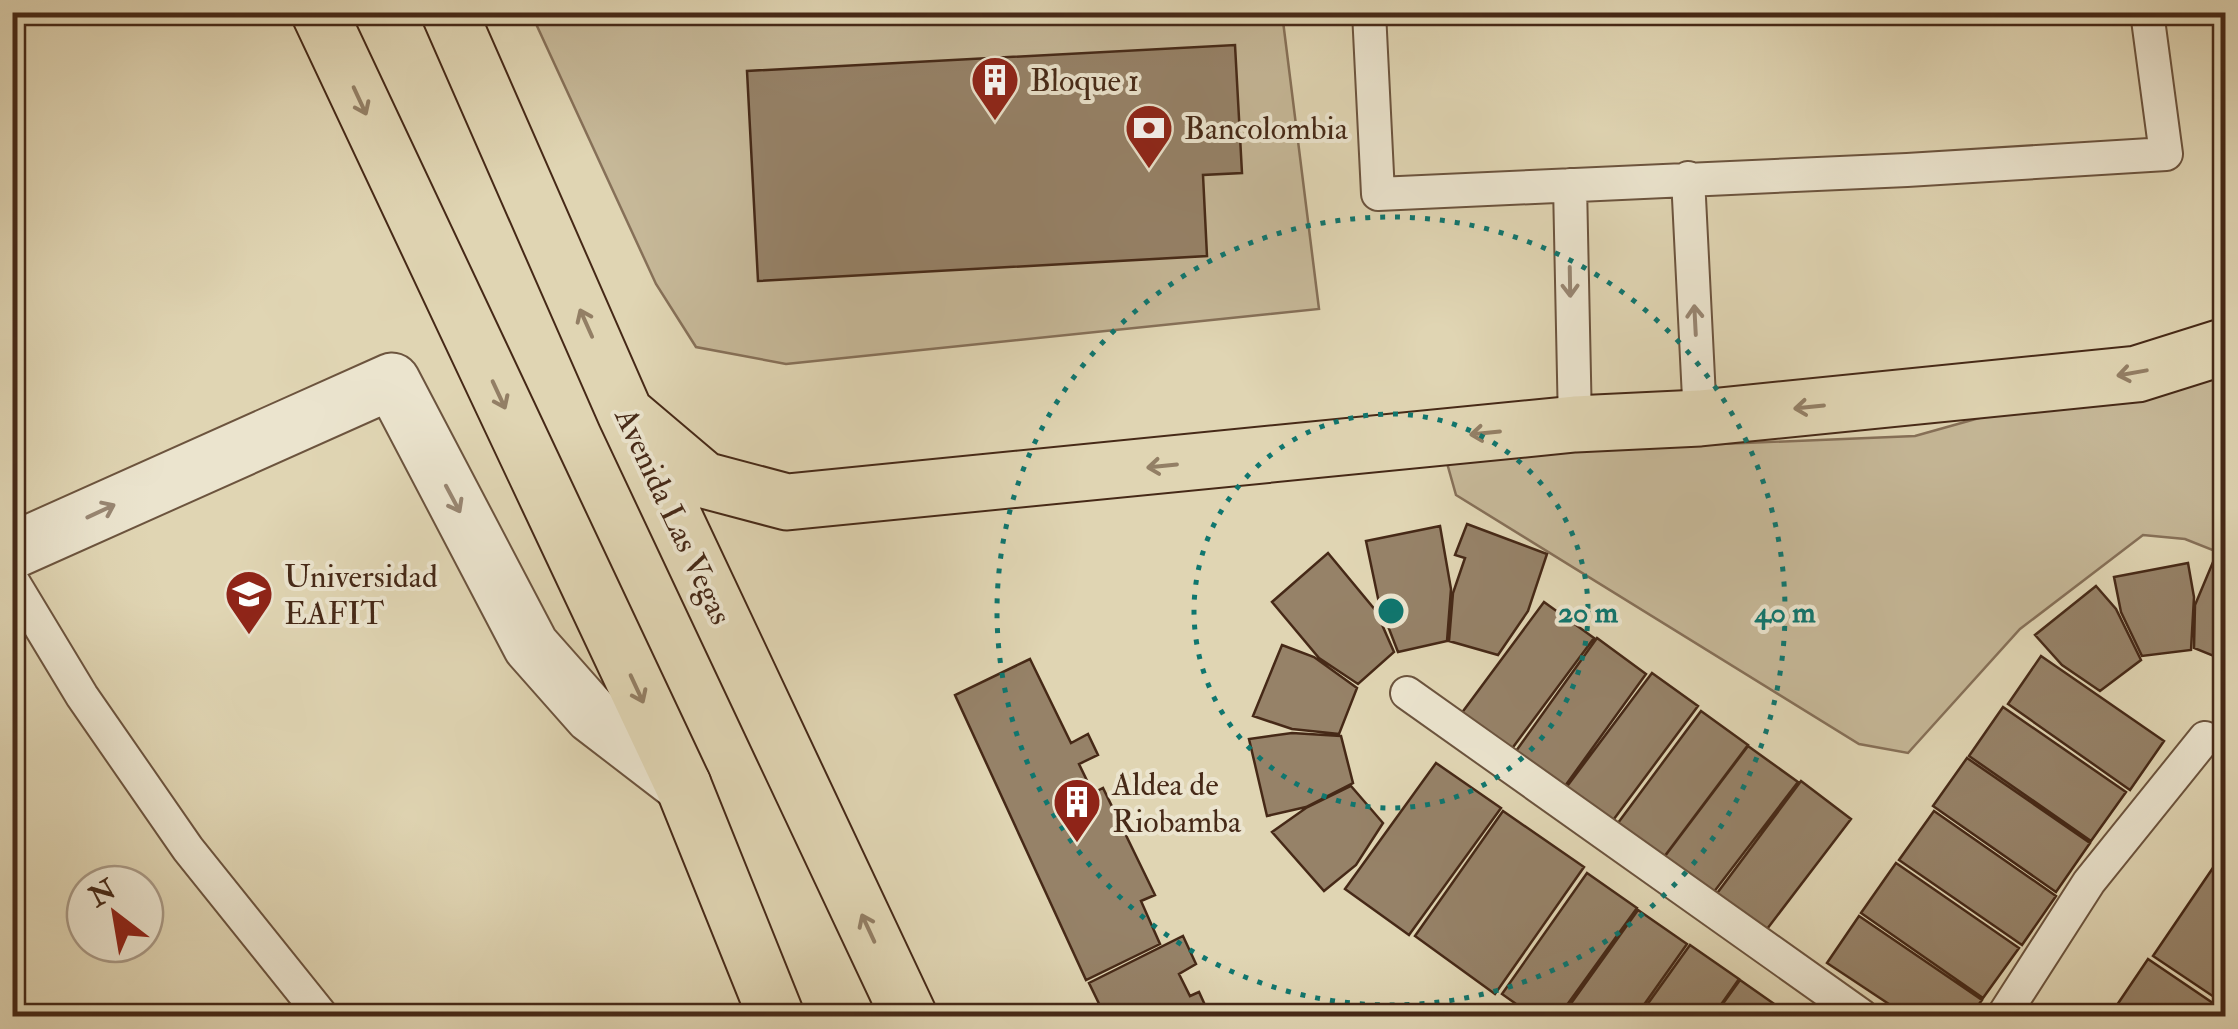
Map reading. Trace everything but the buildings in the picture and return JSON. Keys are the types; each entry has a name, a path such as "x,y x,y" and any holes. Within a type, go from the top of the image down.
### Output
{"main road":[{"path":"319,12 682,785 776,1016"},
{"name":"Avenida Las Vegas","path":"448,12 626,412 909,1016"},
{"path":"626,412 704,480 788,502 1575,424 1700,418 2138,374 2226,346"}],"street":[{"path":"12,552 392,381 530,646 592,715 682,785"}],"lane":[{"path":"1369,12 1378,194 2166,154 2147,12"},
{"path":"1688,178 1700,418"},
{"path":"1570,184 1575,424"},
{"path":"12,580 82,696 188,850 322,1016"},
{"path":"1407,693 1862,1016"},
{"path":"2003,1016 2089,882 2205,738"}],"shaded area":[{"path":"531,13 1282,13 1319,309 786,364 696,347 656,284"},
{"path":"2225,349 2225,555 2185,539 2143,535 2020,629 1908,753 1859,744 1456,495 1447,463 1480,454 1915,436"}],"place":[{"name":"Bloque 1","path":"995,122"},
{"name":"Bancolombia","path":"1149,170"},
{"name":"Universidad EAFIT","path":"249,636"},
{"name":"Aldea de Riobamba","path":"1077,844"}]}
